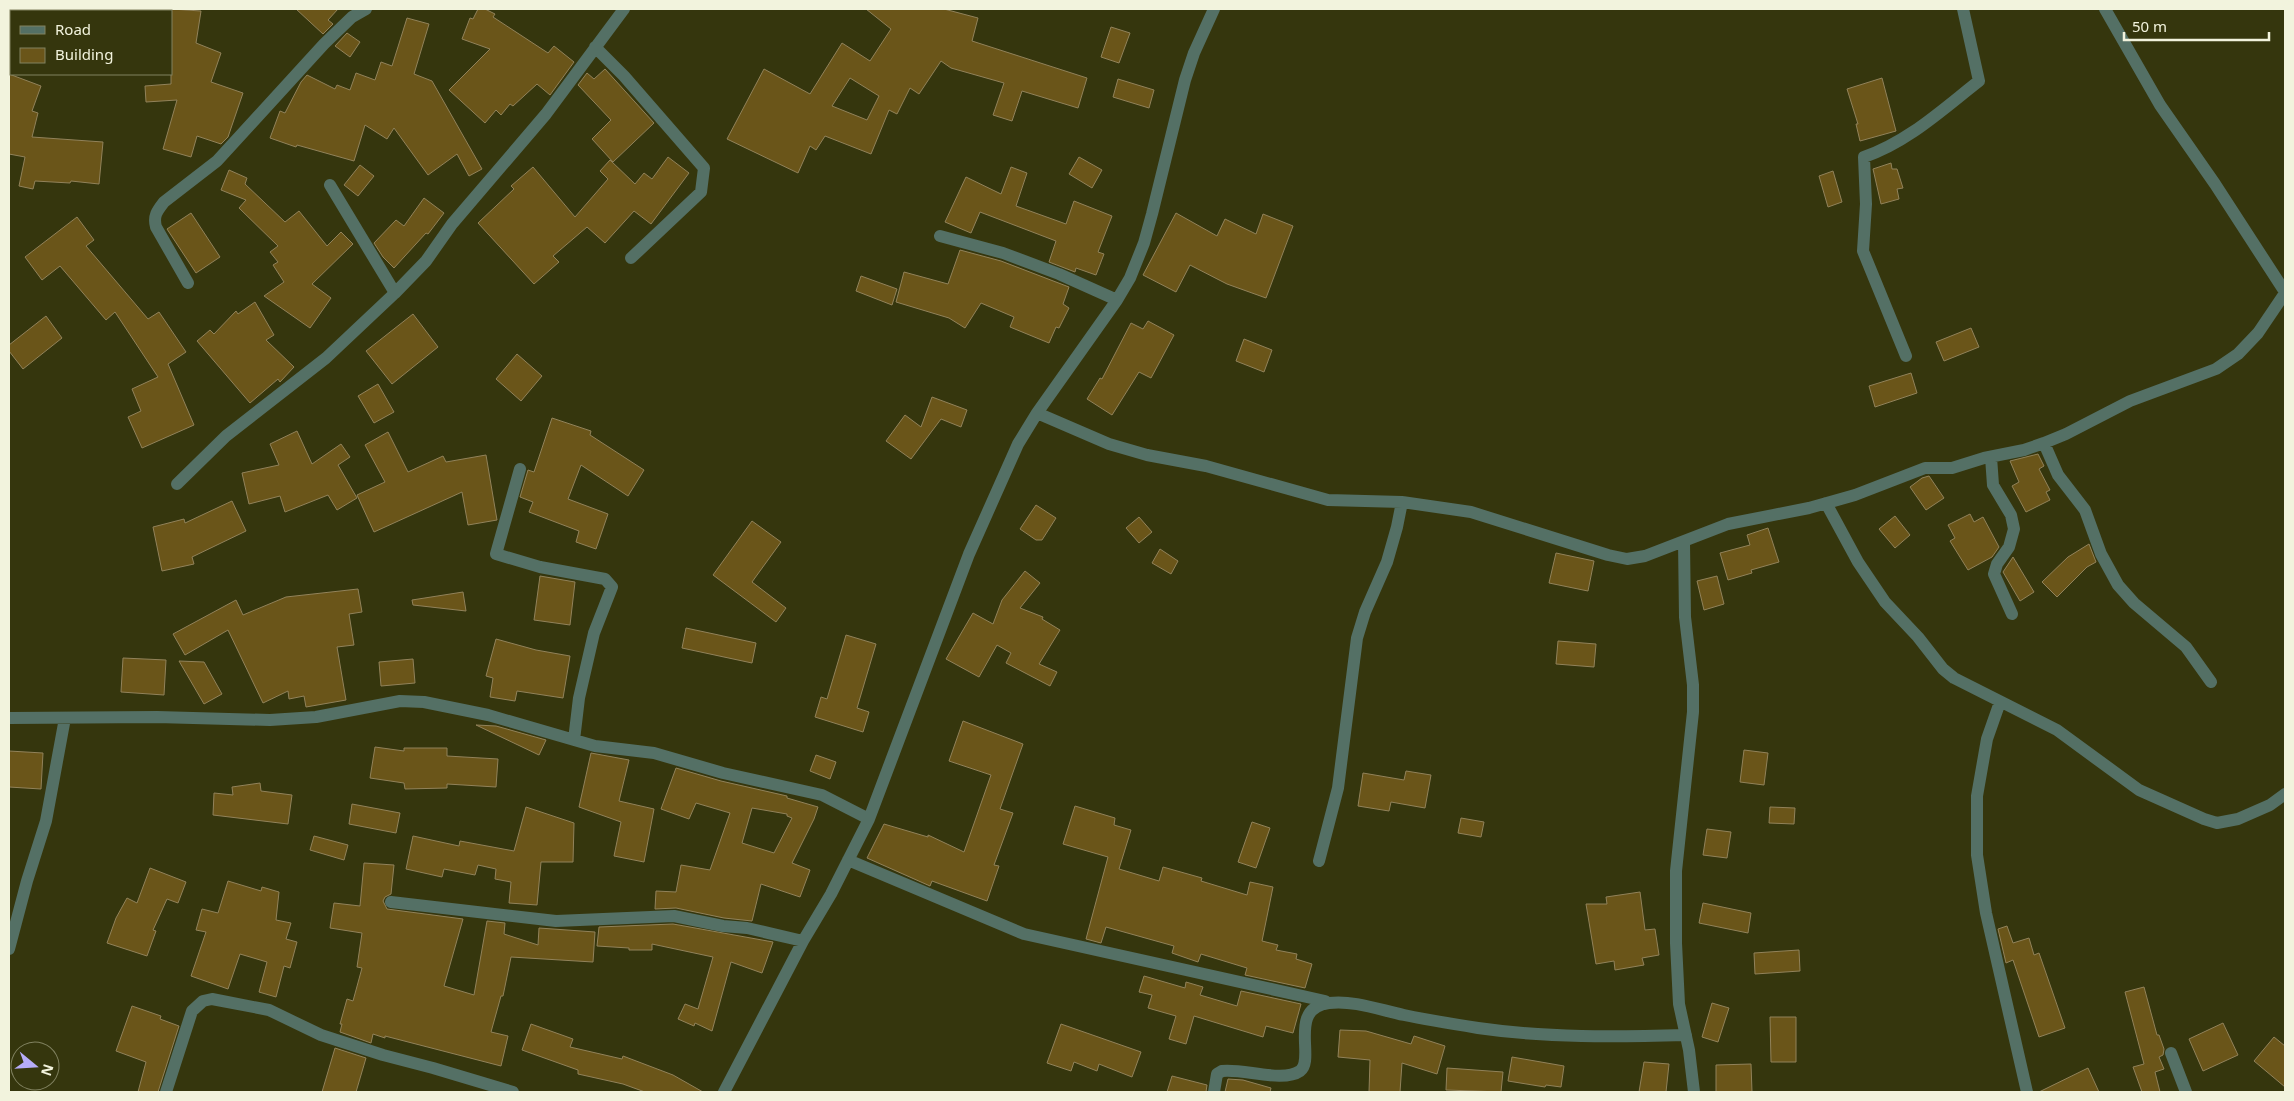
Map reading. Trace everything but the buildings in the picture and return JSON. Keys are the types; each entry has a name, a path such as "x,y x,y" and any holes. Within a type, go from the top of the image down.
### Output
{"street":[{"path":"188,283 156,227 154,218 157,211 164,202 217,161 324,44 352,17 366,9"},
{"path":"176,484 226,436 326,358 426,261 452,224 546,114 624,9"},
{"path":"724,1092 803,941 831,894 869,819 969,554 1004,472 1037,413 1117,300 1130,278 1144,243 1185,80 1194,53 1214,9"},
{"path":"1906,356 1863,251 1866,204 1864,157 1883,151 1916,130 1979,81 1963,9"},
{"path":"1037,413 1109,444 1206,466 1328,500 1402,502 1471,512 1619,558 1645,556 1728,524 1855,495 1925,468 1952,468 2024,450 2044,443 2152,392 2216,369 2238,354 2258,333 2285,292 2231,208 2160,105 2106,9"},
{"path":"595,47 624,76 704,168 701,192 631,258"},
{"path":"330,185 395,293"},
{"path":"940,236 1003,253 1059,274 1117,300"},
{"path":"2044,443 2058,475 2085,510 2101,554 2118,585 2134,604 2186,647 2211,682"},
{"path":"1991,457 1993,485 2011,515 2014,529 2009,547 1997,564 1994,574 2012,614"},
{"path":"520,470 496,554 540,567 605,579 612,587 594,633 579,698 574,740"},
{"path":"1319,861 1338,788 1357,638 1365,612 1387,562 1402,502"},
{"path":"1826,503 1854,554 1885,602 1918,637 1943,669 1972,689 2057,730 2139,790 2185,812 2217,823 2248,815 2270,805 2285,794"},
{"path":"1684,542 1686,617 1693,685 1693,712 1676,871 1676,943 1680,1004 1694,1092"},
{"path":"9,718 157,717 270,720 316,717 400,701 454,706 574,740 612,749 654,752 723,772 822,795 869,819"},
{"path":"2000,702 1987,739 1977,796 1977,855 1988,922 2028,1092"},
{"path":"9,949 27,881 46,822 65,718"},
{"path":"848,860 1024,934 1325,1001 1325,1004"},
{"path":"391,902 556,921 674,916 722,926 747,928 803,941"},
{"path":"166,1092 192,1011 203,1001 212,999 269,1010 321,1035 383,1055 513,1092"},
{"path":"1214,1092 1217,1074 1222,1071 1290,1075 1299,1072 1304,1068 1306,1058 1304,1031 1306,1022 1312,1012 1325,1004 1354,1004 1429,1020 1538,1035 1686,1035"},
{"path":"2171,1053 2186,1092"}]}
